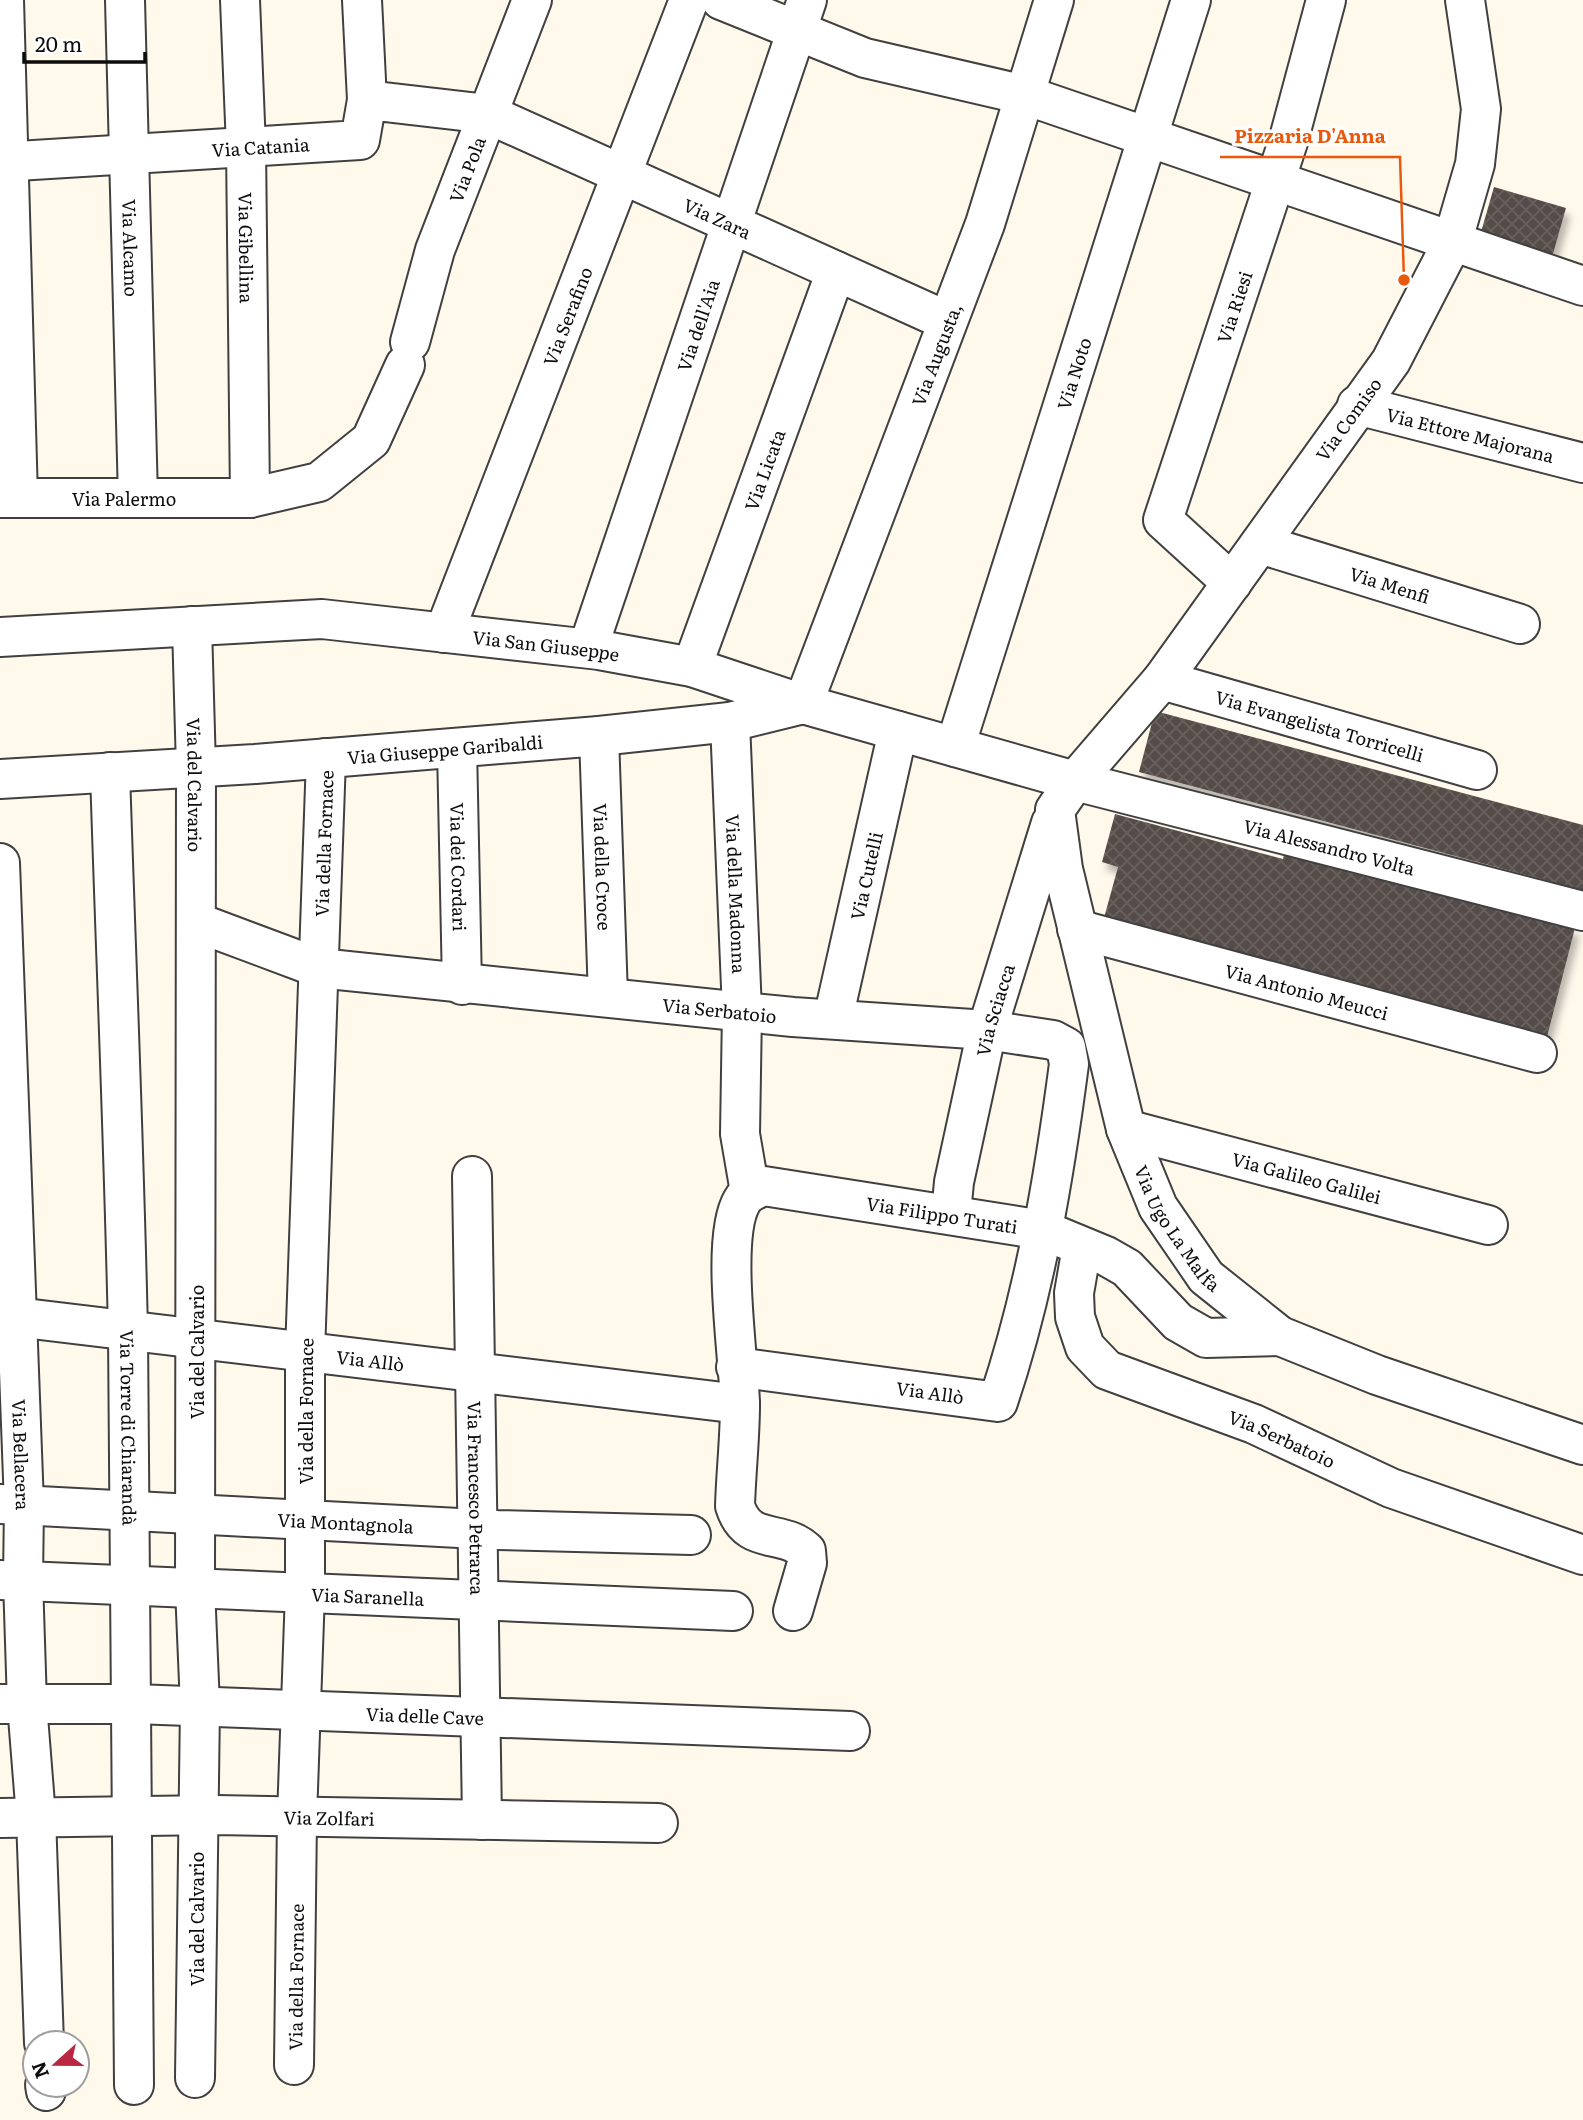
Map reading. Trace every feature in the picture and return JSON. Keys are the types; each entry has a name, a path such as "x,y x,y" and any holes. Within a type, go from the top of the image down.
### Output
{"street":[{"path":"4,0 9,498"},
{"name":"Via Alcamo","path":"125,0 138,498"},
{"name":"Via Gibellina","path":"240,0 246,147 250,498"},
{"path":"362,0 367,100 488,114"},
{"name":"Via Pola","path":"250,498 319,482 370,440 407,354 435,250 533,0"},
{"name":"Via Serafino","path":"444,633 619,174 689,0"},
{"path":"720,0 802,15 865,58 1025,95 1583,286"},
{"name":"Via Augusta,","path":"803,704 985,224 1054,0"},
{"name":"Via Noto","path":"955,747 1191,0"},
{"name":"Via Riesi","path":"1232,583 1163,520 1276,179 1325,0"},
{"name":"Via Comiso","path":"1065,795 1162,680 1391,361 1452,243 1475,164 1481,109 1465,0"},
{"name":"Via dell'Aia","path":"588,648 802,15"},
{"name":"Via Catania","path":"5,161 360,140 367,100"},
{"name":"Via Zara","path":"488,114 947,321"},
{"name":"Via Licata","path":"692,667 836,271"},
{"name":"Via Ettore Majorana","path":"1357,405 1583,463"},
{"name":"Via Palermo","path":"9,498 250,498"},
{"name":"Via Menfi","path":"1260,544 1520,624"},
{"name":"Via San Giuseppe","path":"0,637 322,619 588,648 692,667 803,704 955,747 1065,795"},
{"name":"Via del Calvario","path":"192,626 196,768 195,1588 200,1706 196,1815 195,2078"},
{"name":"Via Evangelista Torricelli","path":"1162,680 1477,770"},
{"name":"Via Giuseppe Garibaldi","path":"0,779 196,768 599,736 730,722 803,704"},
{"name":"Via della Madonna","path":"730,722 742,1011 740,1133 750,1192"},
{"name":"Via Cutelli","path":"833,1019 898,731"},
{"name":"Via della Croce","path":"599,736 608,997"},
{"name":"Via dei Cordari","path":"457,748 462,985"},
{"name":"Via della Fornace","path":"294,2065 297,1816 305,1592 305,1353 326,758"},
{"name":"Via Torre di Chiarandà","path":"110,772 128,1331 129,1584 134,1704 134,2085"},
{"name":"Via Alessandro Volta","path":"1065,795 1583,911"},
{"name":"Via Ugo La Malfa","path":"1065,795 1063,869 1126,1129 1158,1207 1206,1277 1280,1336 1377,1375 1583,1445"},
{"name":"Via Sciacca","path":"951,1213 954,1182 987,1030 1065,795"},
{"name":"Via Bellacera","path":"0,863 12,1504 11,1580 18,1817 42,2029"},
{"name":"Via Serbatoio","path":"196,922 319,968 462,985 742,1011 987,1030 1053,1040 1066,1047 1069,1064 1043,1230"},
{"name":"Via Antonio Meucci","path":"1077,929 1537,1053"},
{"name":"Via Galileo Galilei","path":"1126,1129 1488,1225"},
{"name":"Via Francesco Petrarca","path":"472,1176 482,1820"},
{"name":"Via Filippo Turati","path":"750,1192 764,1186 951,1213 1043,1230 1127,1268 1178,1322 1206,1338 1280,1336"},
{"path":"750,1192 741,1201 734,1229 738,1385 735,1506 739,1518 756,1533 799,1544 806,1551 807,1563 793,1611"},
{"name":"Via Allò","path":"9,1316 305,1353 474,1370 998,1402 1019,1340 1043,1230"},
{"name":"Via Serbatoio","path":"1082,1247 1074,1293 1075,1317 1085,1347 1107,1370 1254,1424 1391,1488 1583,1555"},
{"name":"Via Montagnola","path":"12,1504 476,1529 691,1535"},
{"name":"Via Saranella","path":"11,1580 733,1611"},
{"name":"Via delle Cave","path":"14,1704 200,1706 850,1731"},
{"name":"Via Zolfari","path":"18,1817 196,1815 658,1823"}],"building":[{"path":"1494,187 1566,208 1551,261 1479,239"},
{"path":"1155,711 1583,825 1583,890 1139,772"},
{"path":"1115,814 1283,859 1285,850 1575,928 1547,1037 1104,918 1118,867 1102,862"}],"place":[{"name":"Pizzaria D'Anna","path":"1404,280"}]}
